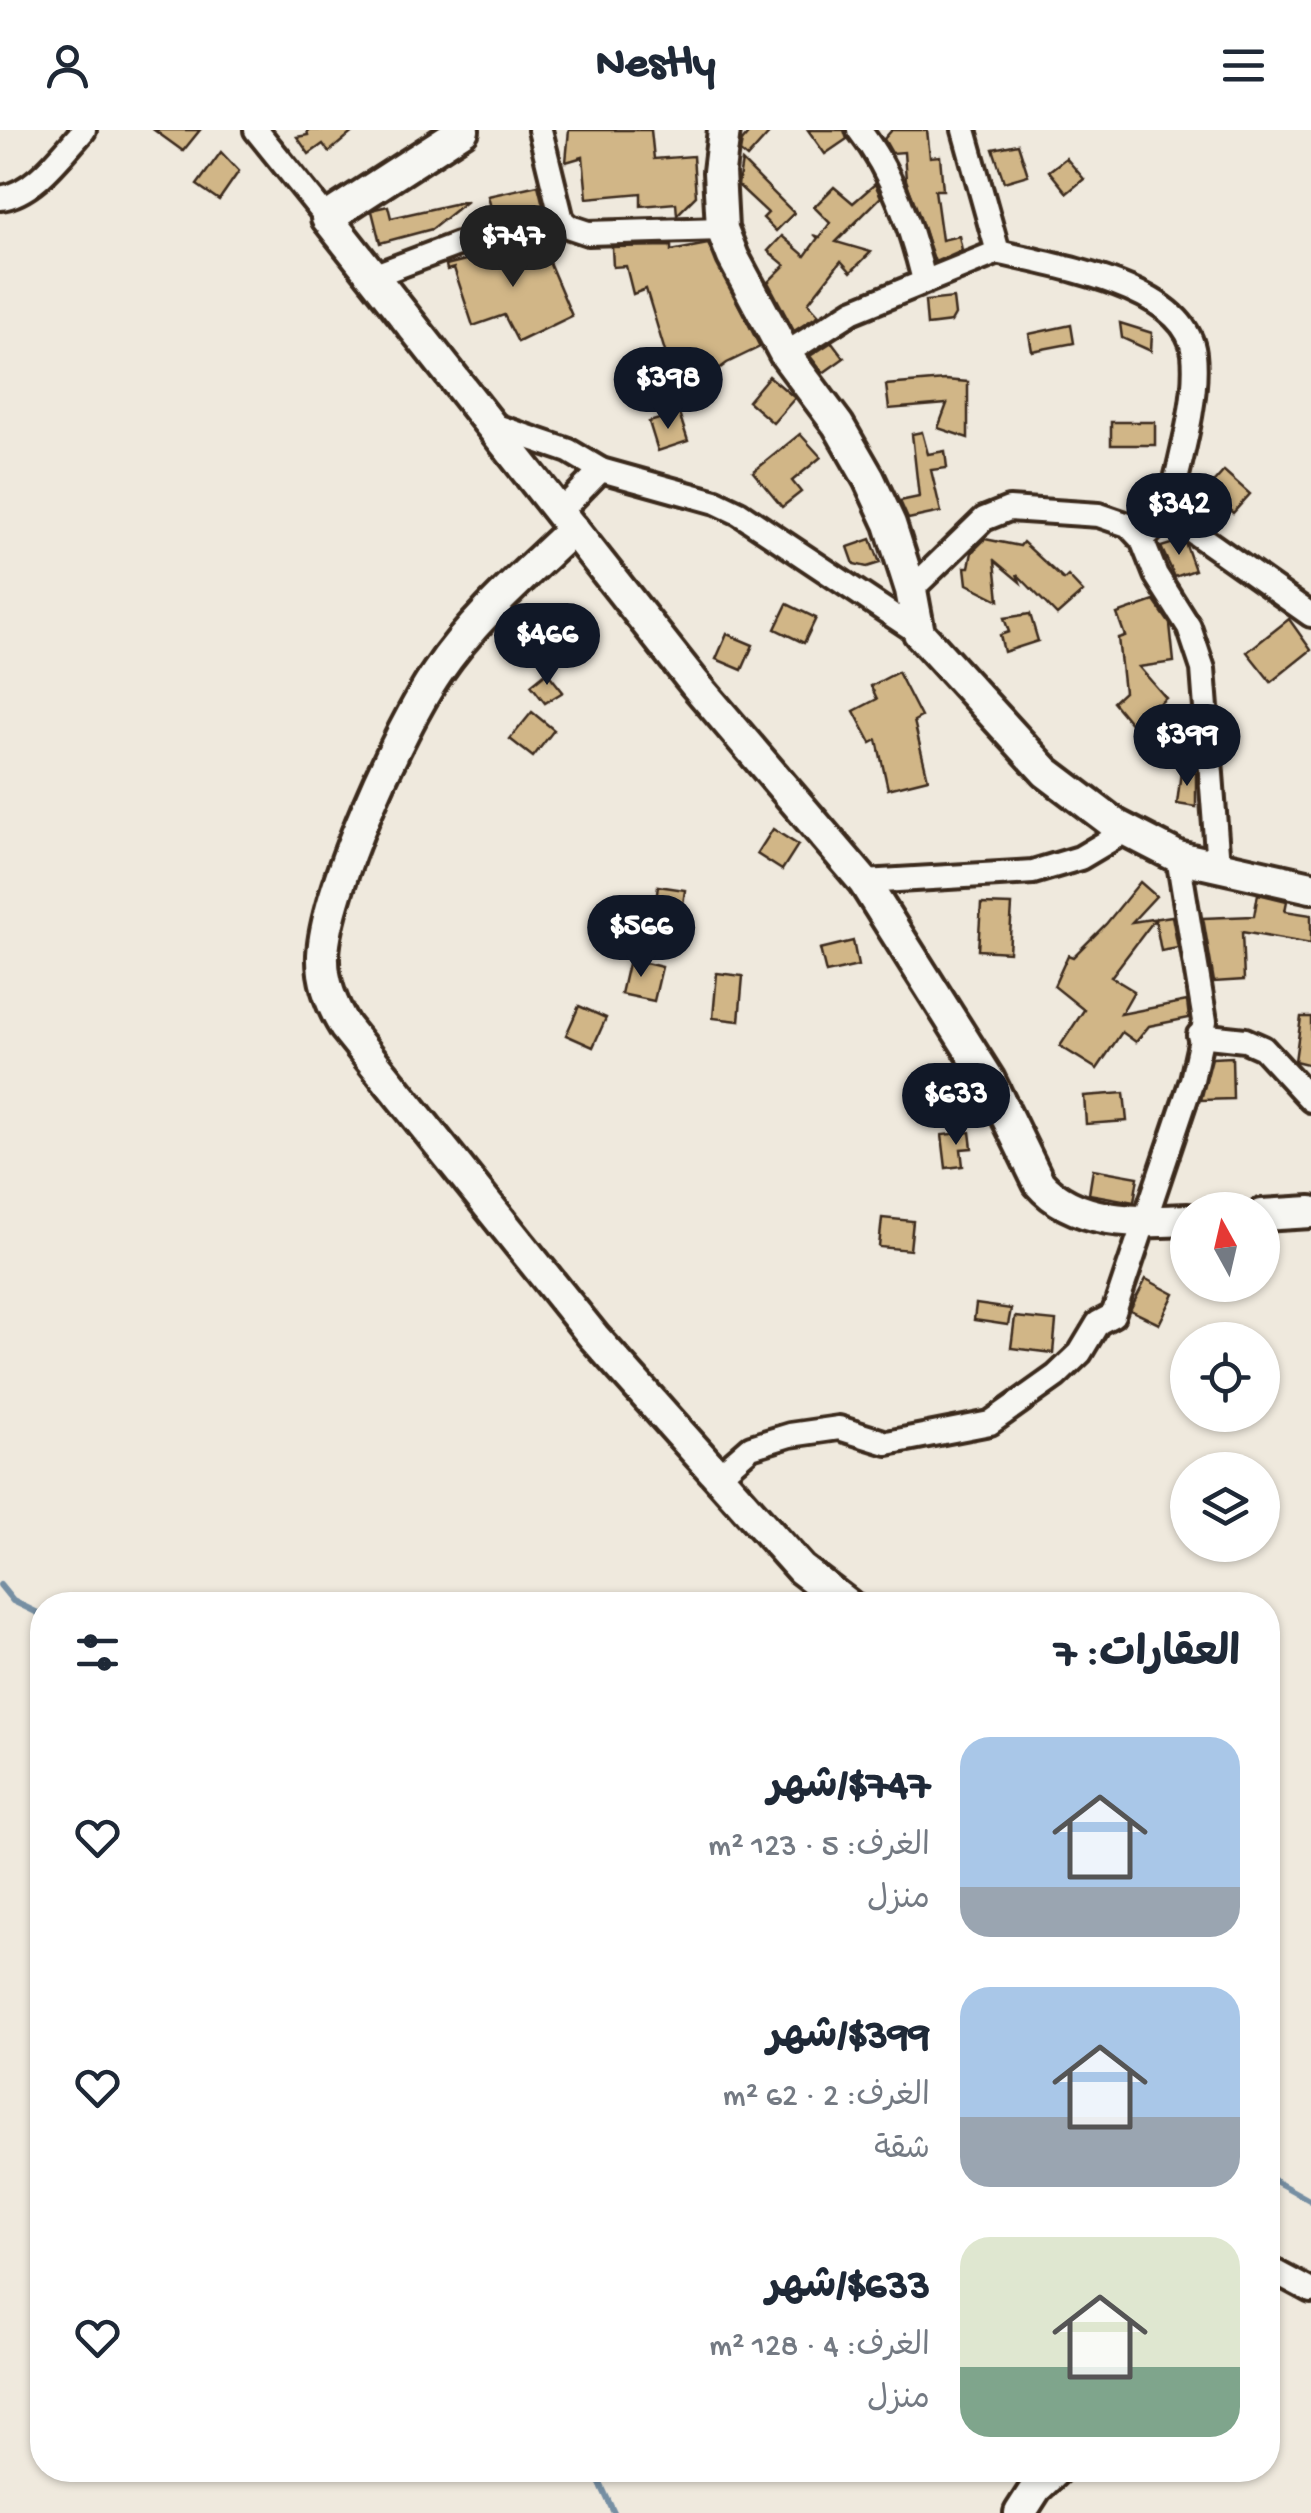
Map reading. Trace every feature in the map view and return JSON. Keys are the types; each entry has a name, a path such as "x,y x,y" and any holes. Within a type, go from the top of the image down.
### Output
{"street":[{"path":"0,198 19,193 36,180 84,130"},
{"path":"256,130 695,684 864,882 989,1080 1039,1183 1064,1206 1142,1222 1170,1221"},
{"path":"327,218 463,130"},
{"path":"540,130 562,220 570,227 588,232 722,229"},
{"path":"724,130 719,172 722,229 785,354 838,425 869,478 911,590 919,633"},
{"path":"858,130 885,170 902,208 924,280"},
{"path":"964,130 998,252"},
{"path":"370,277 458,244 562,220"},
{"path":"785,354 854,311 998,252 1094,276 1157,302 1182,322 1194,351 1194,376 1168,514 1142,540"},
{"path":"490,424 569,451 600,470 716,502 738,513 919,633 1046,772 1126,830 1178,857 1311,887"},
{"path":"600,470 566,520 438,672 404,727 330,910 323,955 326,980 336,1011 390,1086 594,1338 801,1569 831,1592"},
{"path":"911,590 984,519 1009,509 1099,515 1128,525 1142,540 1156,575 1189,627 1203,668 1218,865"},
{"path":"1168,514 1311,615"},
{"path":"864,882 1033,872 1080,858 1126,830"},
{"path":"719,1475 751,1447 790,1436 839,1428 887,1444 990,1423 1056,1376 1080,1353 1098,1323 1113,1315 1192,1080 1204,1021 1178,857"},
{"path":"1199,1035 1245,1040 1263,1048 1311,1100"},
{"path":"1280,1214 1311,1212"},
{"path":"1280,2274 1311,2291"},
{"path":"1020,2513 1042,2482"}],"building":[{"path":"154,130 200,130 183,151"},
{"path":"307,130 355,130 329,152 323,144 309,154 297,137 308,135"},
{"path":"569,130 651,130 654,159 693,156 696,196 677,215 676,203 641,206 641,193 587,198 583,157 566,162"},
{"path":"751,130 772,130 747,158 740,152 742,141"},
{"path":"808,130 844,130 847,139 825,154"},
{"path":"892,130 927,130 930,157 940,156 943,190 935,190 942,240 959,236 962,250 935,262 906,180 904,152 892,153 884,139"},
{"path":"1018,144 1028,175 1004,182 993,149"},
{"path":"221,152 239,171 219,200 197,185"},
{"path":"1066,158 1084,179 1067,193 1049,171"},
{"path":"742,161 794,213 776,231 763,218 768,213 738,185"},
{"path":"875,184 881,197 836,242 871,252 851,272 841,261 808,303 819,315 794,331 768,282 785,265 768,251 782,236 805,256 816,236 820,237 830,223 814,207 834,187 853,203"},
{"path":"538,185 544,209 494,220 488,196"},
{"path":"467,201 432,229 380,243 372,211 375,209 388,206 391,218"},
{"path":"540,241 572,316 518,342 504,315 473,326 454,268 447,270 446,265"},
{"path":"708,244 760,347 727,363 681,397 656,363 666,355 646,289 633,294 626,266 613,267 612,247 671,246 671,251"},
{"path":"953,298 955,315 951,322 927,325 925,301"},
{"path":"1120,323 1152,333 1151,351 1122,338"},
{"path":"1071,325 1074,343 1032,351 1029,334"},
{"path":"832,342 844,358 823,373 810,356"},
{"path":"769,376 795,398 773,423 748,401"},
{"path":"968,382 968,438 938,428 947,404 889,409 886,385"},
{"path":"679,413 688,441 658,451 649,422"},
{"path":"1111,422 1155,422 1155,445 1111,445"},
{"path":"922,432 928,454 945,451 947,468 931,470 941,512 908,519 900,501 919,497 912,434"},
{"path":"800,434 821,457 792,481 801,492 782,507 753,472"},
{"path":"1224,471 1250,494 1233,513 1223,504 1209,511 1198,500"},
{"path":"871,539 880,563 867,567 854,564 848,547"},
{"path":"985,539 1020,546 1023,542 1083,592 1057,615 1017,574 1020,582 995,561 999,600 967,584 965,567 969,567 972,552"},
{"path":"1180,541 1186,545 1195,570 1175,577 1161,547"},
{"path":"1154,601 1170,624 1174,662 1139,667 1166,698 1133,726 1113,702 1124,692 1118,638 1125,636 1117,614"},
{"path":"787,604 816,618 804,643 775,629"},
{"path":"1030,614 1038,641 1004,652 1000,635 1009,632 1004,618"},
{"path":"1289,619 1311,650 1271,682 1247,652"},
{"path":"727,634 753,645 742,670 716,659"},
{"path":"547,672 563,692 545,703 531,685"},
{"path":"898,672 921,717 914,721 928,779 888,789 877,740 871,743 854,711 877,699 871,686"},
{"path":"532,712 554,730 533,757 510,739"},
{"path":"1181,771 1196,773 1196,807 1177,804"},
{"path":"773,829 798,845 782,870 757,854"},
{"path":"1140,882 1156,896 1132,922 1172,916 1178,948 1161,951 1155,919 1111,977 1134,991 1121,1014 1187,1001 1189,1018 1149,1026 1136,1042 1122,1032 1097,1069 1060,1046 1084,1010 1054,986 1068,955 1073,957 1106,924"},
{"path":"658,886 685,890 680,927 653,923"},
{"path":"1258,894 1287,901 1285,911 1311,915 1311,944 1242,932 1244,980 1214,982 1203,918 1254,916"},
{"path":"981,904 1012,905 1009,952 978,950"},
{"path":"853,941 858,966 826,973 820,949"},
{"path":"629,959 662,967 654,1001 621,994"},
{"path":"717,973 743,976 739,1021 713,1018"},
{"path":"579,1006 606,1018 593,1047 566,1035"},
{"path":"1301,1017 1311,1017 1311,1065 1295,1061"},
{"path":"1232,1057 1233,1099 1201,1100 1212,1058"},
{"path":"1124,1093 1127,1121 1086,1124 1084,1096"},
{"path":"970,1132 972,1148 961,1149 963,1166 946,1168 942,1135"},
{"path":"1093,1169 1138,1177 1134,1202 1089,1194"},
{"path":"882,1218 913,1221 910,1250 879,1247"},
{"path":"1146,1279 1170,1292 1170,1302 1159,1324 1130,1310"},
{"path":"976,1304 1011,1309 1008,1325 974,1320"},
{"path":"1015,1317 1056,1321 1053,1353 1011,1348"}],"waterway":[{"path":"0,1585 13,1601 30,1609"},
{"path":"1280,2184 1311,2201"},
{"path":"600,2482 614,2513"}]}
